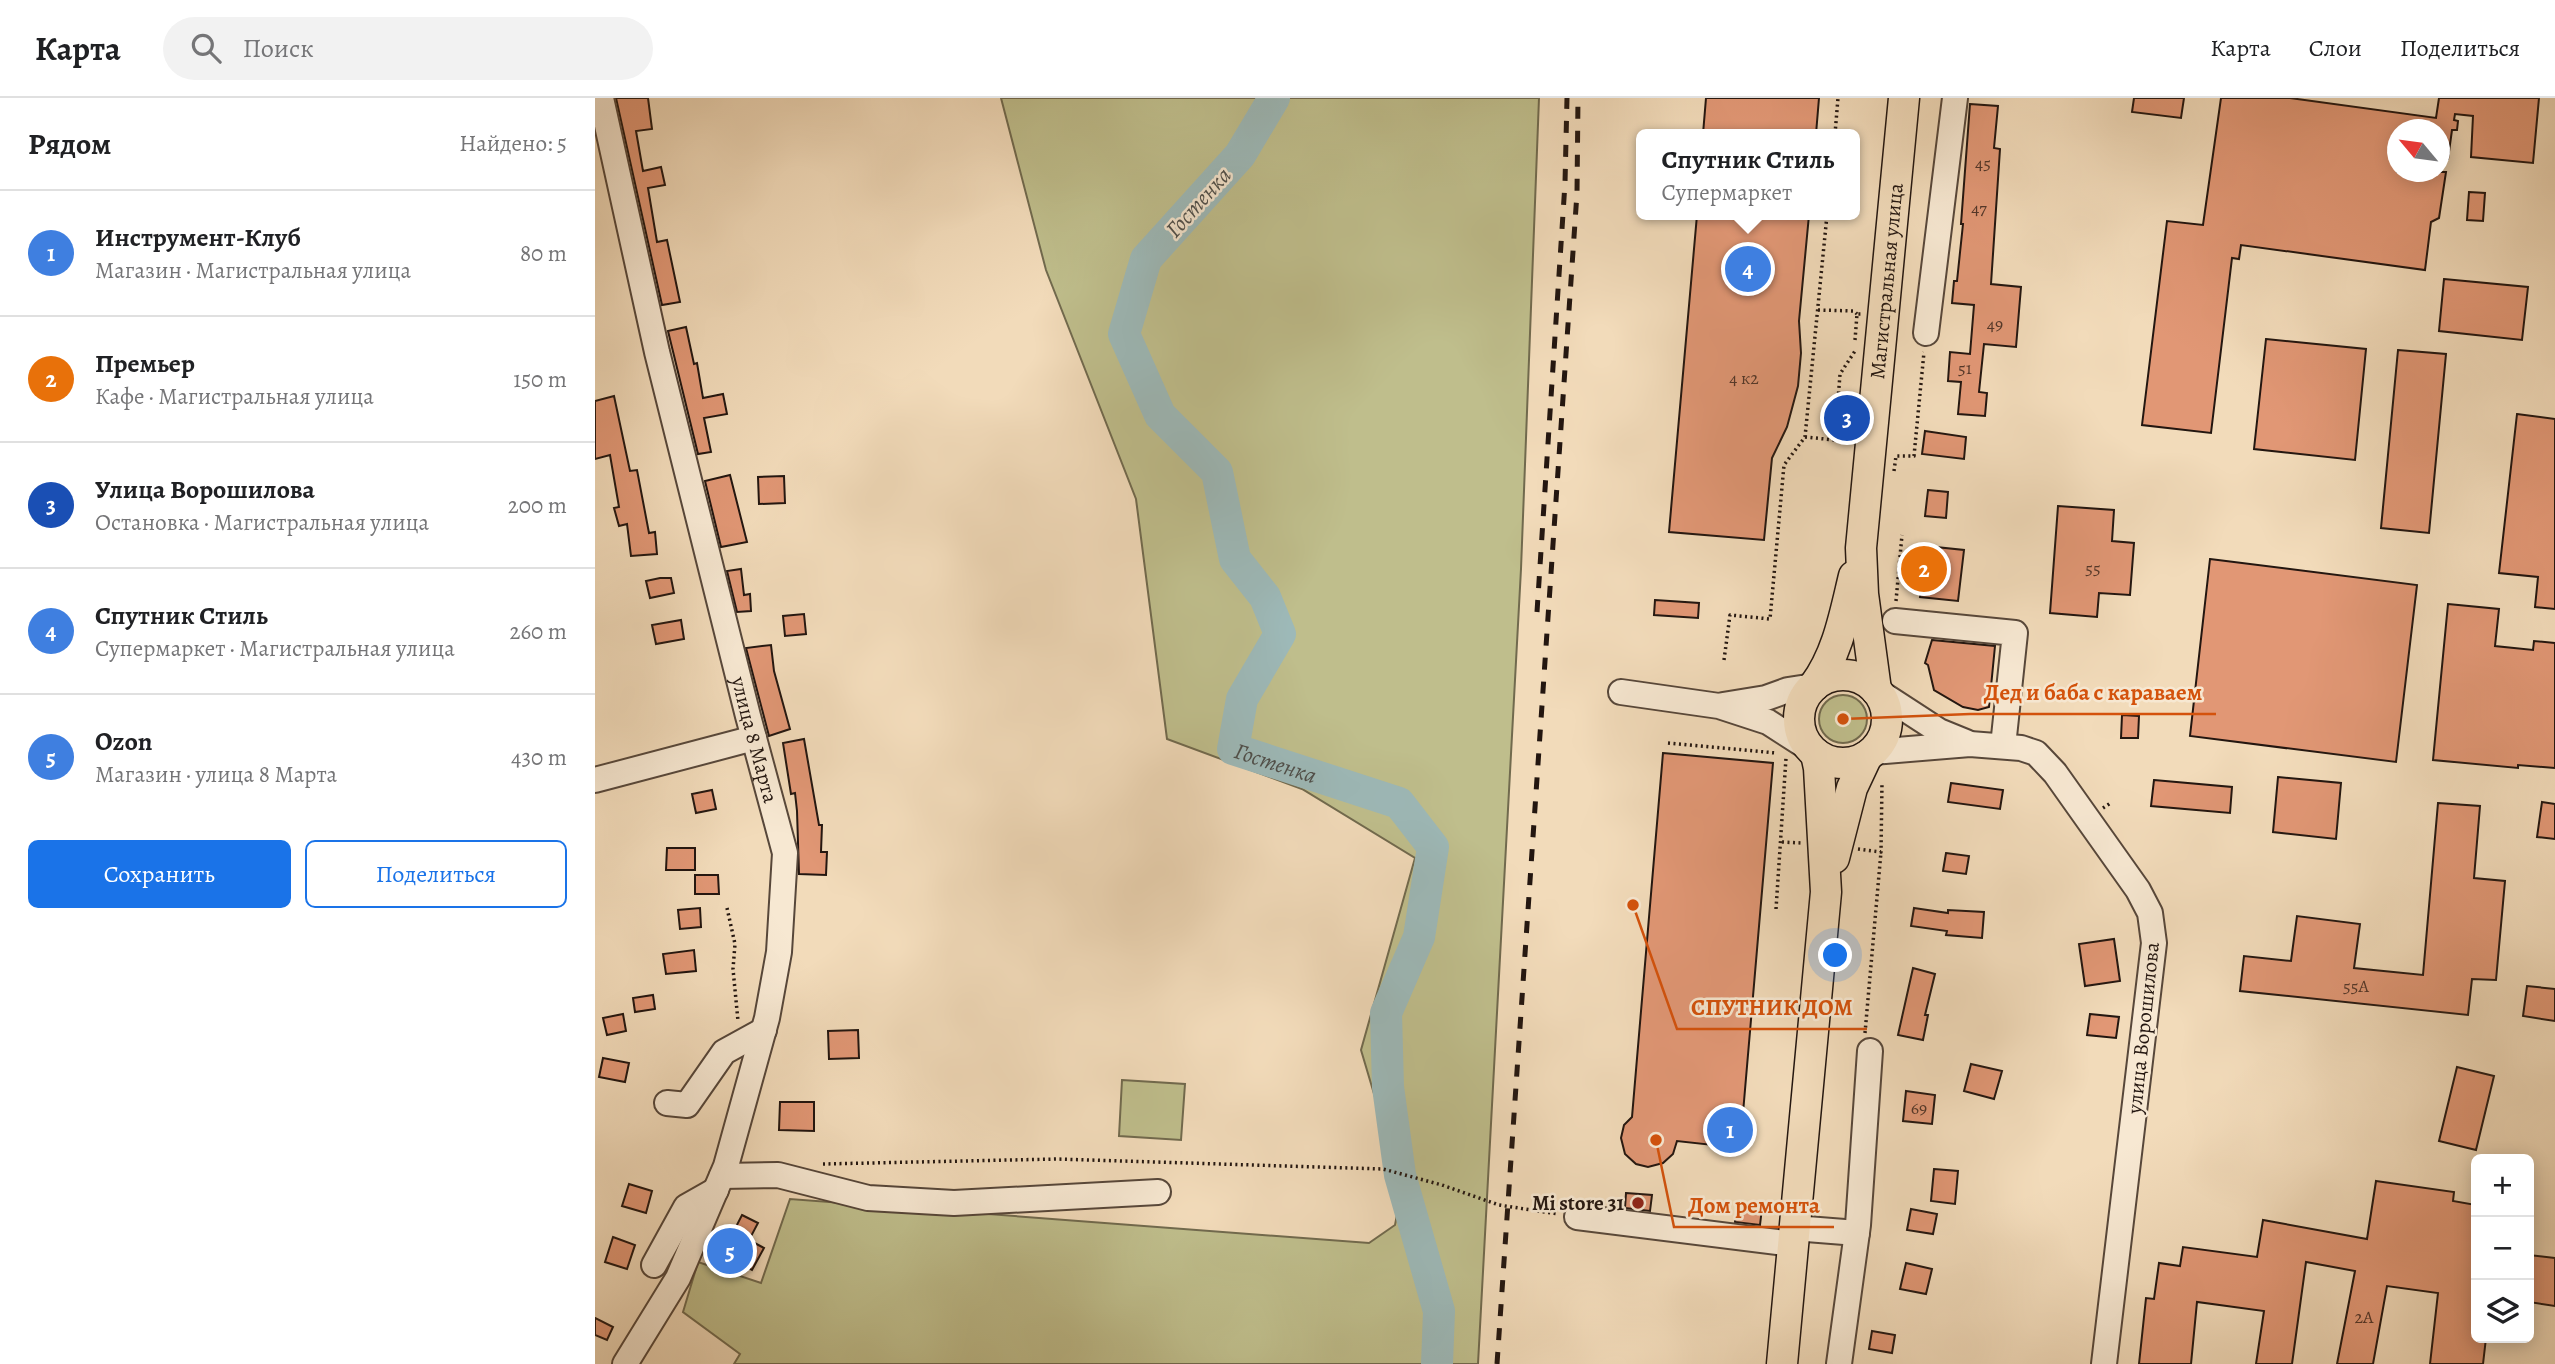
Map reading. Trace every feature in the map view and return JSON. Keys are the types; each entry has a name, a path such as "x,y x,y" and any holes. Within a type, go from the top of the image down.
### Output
{"main road":[{"name":"Магистральная улица","path":"1830,846 1852,788 1874,761 1887,723 1884,701 1878,691 1863,594 1861,548 1904,98"},
{"name":"Магистральная улица","path":"1782,1364 1830,846 1819,768 1801,733 1799,715 1804,697 1824,673 1839,634 1861,548"},
{"path":"1814,686 1825,678 1843,675 1861,679 1878,691"},
{"path":"1813,752 1841,763 1874,761"}],"street":[{"name":"улица 8 Марта","path":"601,98 657,352 785,853 779,953 764,1030 719,1183 678,1278 625,1364"},
{"path":"1926,333 1955,98"},
{"path":"1895,621 2015,633 2003,746"},
{"path":"1719,706 1814,686"},
{"path":"1878,691 1939,731 1970,744"},
{"path":"1621,692 1719,706 1768,722 1813,752"},
{"path":"595,780 754,738"},
{"path":"1874,761 1970,744"},
{"name":"улица Ворошилова","path":"1970,744 2021,748 2036,753 2049,765 2138,890 2150,913 2154,931 2104,1364"},
{"path":"667,1103 687,1105 724,1052 764,1030"},
{"path":"1839,1364 1857,1233 1870,1052"},
{"path":"654,1265 686,1207 719,1183 778,1175 868,1198 954,1203 1158,1192"},
{"path":"1577,1217 1793,1236 1857,1233"}],"path":[{"path":"1835,129 1838,98"},
{"path":"1724,660 1730,614 1770,619 1784,465 1805,437 1827,220"},
{"path":"1818,310 1857,313"},
{"path":"1894,471 1896,456 1914,456 1926,333"},
{"path":"1895,621 1902,535"},
{"path":"1668,743 1786,754 1776,909"},
{"path":"1870,1052 1865,1039 1881,852 1874,761"},
{"path":"2087,818 2112,802"},
{"path":"1782,842 1881,852"},
{"path":"727,908 735,944 733,969 740,1044"},
{"path":"823,1164 1057,1159 1383,1169 1420,1178 1499,1205 1577,1217"}],"shaded area":[{"path":"1001,98 1539,98 1521,569 1478,1364 734,1364 740,1354 683,1312 698,1262 761,1283 790,1199 1369,1243 1395,1225 1402,1188 1361,1050 1415,858 1302,789 1167,739 1136,499 1046,270"},
{"path":"1843,695 1860,702 1867,719 1860,736 1843,743 1826,736 1819,719 1826,702"},
{"path":"1122,1080 1185,1084 1181,1140 1119,1136"}],"building":[{"path":"616,98 648,98 652,129 636,131 643,171 661,167 665,185 648,188 657,242 667,240 680,302 662,305"},
{"path":"1706,98 1819,98 1816,129 1703,129"},
{"path":"2134,98 2184,98 2181,118 2132,112"},
{"path":"2221,98 2290,98 2436,118 2439,98 2539,98 2533,163 2471,157 2473,116 2455,114 2454,120 2458,121 2457,130 2452,130 2450,144 2450,119 2387,119 2387,182 2444,182 2439,218 2431,222 2425,270 2241,245 2239,259 2232,258 2211,433 2142,425 2167,221 2203,225"},
{"path":"1970,104 1998,106 1994,148 2000,149 1991,284 2021,287 2016,347 1984,344 1979,392 1987,393 1985,416 1958,414 1961,382 1948,381 1950,352 1970,354 1974,305 1952,303 1963,224"},
{"path":"2469,192 2485,193 2483,221 2467,220"},
{"path":"1697,220 1809,220 1799,321 1801,353 1798,386 1787,427 1772,458 1764,540 1669,532"},
{"path":"2444,279 2528,287 2522,340 2439,331"},
{"path":"686,327 694,364 697,363 703,398 723,394 727,414 704,418 711,452 698,454 668,331"},
{"path":"2266,339 2366,349 2355,460 2254,449"},
{"path":"2398,350 2446,354 2429,533 2381,528"},
{"path":"614,396 630,471 637,470 649,533 655,532 657,554 631,556 627,524 619,526 614,508 619,507 610,455 595,459 595,401"},
{"path":"2517,414 2555,419 2555,609 2535,607 2538,577 2499,573"},
{"path":"1925,431 1966,437 1964,459 1922,454"},
{"path":"730,475 747,542 721,547 705,481"},
{"path":"784,476 785,503 759,504 758,477"},
{"path":"1928,490 1948,492 1946,518 1925,516"},
{"path":"2058,506 2114,510 2112,541 2134,543 2130,595 2099,593 2097,617 2050,613"},
{"path":"1926,546 1964,550 1958,601 1920,597"},
{"path":"2210,559 2417,585 2396,762 2190,736"},
{"path":"741,569 744,595 750,594 751,611 737,612 727,571"},
{"path":"671,578 674,593 650,598 646,581"},
{"path":"1655,600 1699,603 1698,618 1654,615"},
{"path":"2448,604 2499,609 2495,646 2533,650 2534,641 2555,643 2555,768 2518,765 2518,768 2433,760"},
{"path":"804,614 806,634 785,636 783,616"},
{"path":"681,620 684,639 656,644 652,625"},
{"path":"1932,640 1995,646 1989,707 1978,710 1963,707 1934,690 1928,665 1925,663"},
{"path":"771,645 774,671 790,729 769,736 746,648"},
{"path":"2122,715 2139,716 2138,738 2121,738"},
{"path":"804,739 819,825 822,825 821,852 827,852 826,875 799,874 795,793 791,794 783,743"},
{"path":"1663,753 1773,763 1740,1148 1677,1141 1673,1154 1663,1163 1648,1167 1636,1164 1625,1154 1621,1138 1624,1125 1632,1117"},
{"path":"2278,777 2341,783 2336,839 2273,832"},
{"path":"2154,780 2232,787 2230,813 2151,806"},
{"path":"1951,783 2003,790 2000,809 1948,802"},
{"path":"712,790 716,809 696,813 692,794"},
{"path":"2542,802 2555,804 2555,839 2537,837"},
{"path":"2438,803 2480,806 2474,878 2505,881 2496,980 2472,979 2468,1015 2240,991 2244,956 2291,961 2297,916 2360,924 2354,968 2423,975"},
{"path":"667,848 695,848 695,870 666,870"},
{"path":"1946,853 1969,856 1966,874 1943,871"},
{"path":"695,875 718,875 719,894 695,894"},
{"path":"700,908 701,927 680,929 678,910"},
{"path":"1914,908 1948,913 1948,910 1984,912 1982,938 1946,935 1947,931 1911,926"},
{"path":"2114,939 2120,981 2085,986 2079,944"},
{"path":"694,950 696,971 666,974 663,954"},
{"path":"1913,968 1935,974 1925,1015 1928,1015 1923,1040 1898,1035"},
{"path":"2527,986 2555,989 2555,1021 2523,1016"},
{"path":"653,995 655,1009 635,1012 633,998"},
{"path":"623,1014 626,1031 607,1035 603,1018"},
{"path":"2090,1014 2119,1017 2116,1038 2087,1035"},
{"path":"858,1030 859,1058 829,1059 828,1031"},
{"path":"603,1058 629,1063 625,1082 599,1077"},
{"path":"1971,1064 2002,1071 1994,1099 1964,1091"},
{"path":"2457,1067 2494,1076 2476,1150 2439,1141"},
{"path":"1906,1091 1935,1095 1932,1124 1903,1121"},
{"path":"780,1102 814,1102 814,1131 779,1130"},
{"path":"1934,1169 1958,1171 1955,1204 1931,1201"},
{"path":"2376,1181 2454,1192 2453,1201 2471,1204 2471,1343 2485,1343 2483,1364 2430,1364 2438,1293 2387,1286 2373,1364 2337,1364 2355,1271 2306,1262 2292,1364 2256,1364 2264,1311 2197,1302 2191,1364 2139,1364 2146,1298 2154,1299 2159,1263 2180,1266 2183,1247 2257,1257 2263,1220 2367,1239"},
{"path":"629,1184 652,1191 646,1213 622,1206"},
{"name":"Mi store 31","path":"1626,1193 1652,1195 1650,1211 1625,1208"},
{"path":"1738,1204 1762,1208 1760,1225 1735,1222"},
{"path":"1911,1209 1937,1214 1933,1234 1907,1230"},
{"path":"742,1215 758,1223 749,1240 764,1248 752,1270 722,1254"},
{"path":"613,1237 635,1245 627,1269 605,1262"},
{"path":"2534,1256 2555,1258 2555,1306 2534,1303"},
{"path":"1906,1263 1932,1269 1926,1294 1900,1289"},
{"path":"595,1318 613,1327 607,1340 595,1335"},
{"path":"1872,1331 1895,1335 1892,1353 1869,1349"}],"waterway":[{"name":"Гостенка","path":"1274,98 1240,155 1146,259 1124,334 1160,415 1217,472 1235,559 1265,597 1280,634 1242,699 1233,749 1399,803 1433,847 1419,937 1386,1013 1388,1087 1400,1175 1439,1311 1437,1364"}],"railway":[{"path":"1537,612 1565,183 1567,98"},
{"path":"1497,1364 1577,193 1578,98"}],"place":[{"name":"Спутник Стиль","path":"1748,269"},
{"name":"Улица Ворошилова","path":"1847,418"},
{"name":"Премьер","path":"1924,569"},
{"name":"Дед и баба с караваем","path":"1843,719"},
{"name":"СПУТНИК ДОМ","path":"1633,905"},
{"name":"Инструмент-Клуб","path":"1730,1130"},
{"name":"Дом ремонта","path":"1656,1140"},
{"name":"Mi store 31","path":"1638,1203"},
{"name":"Ozon","path":"730,1251"}]}
